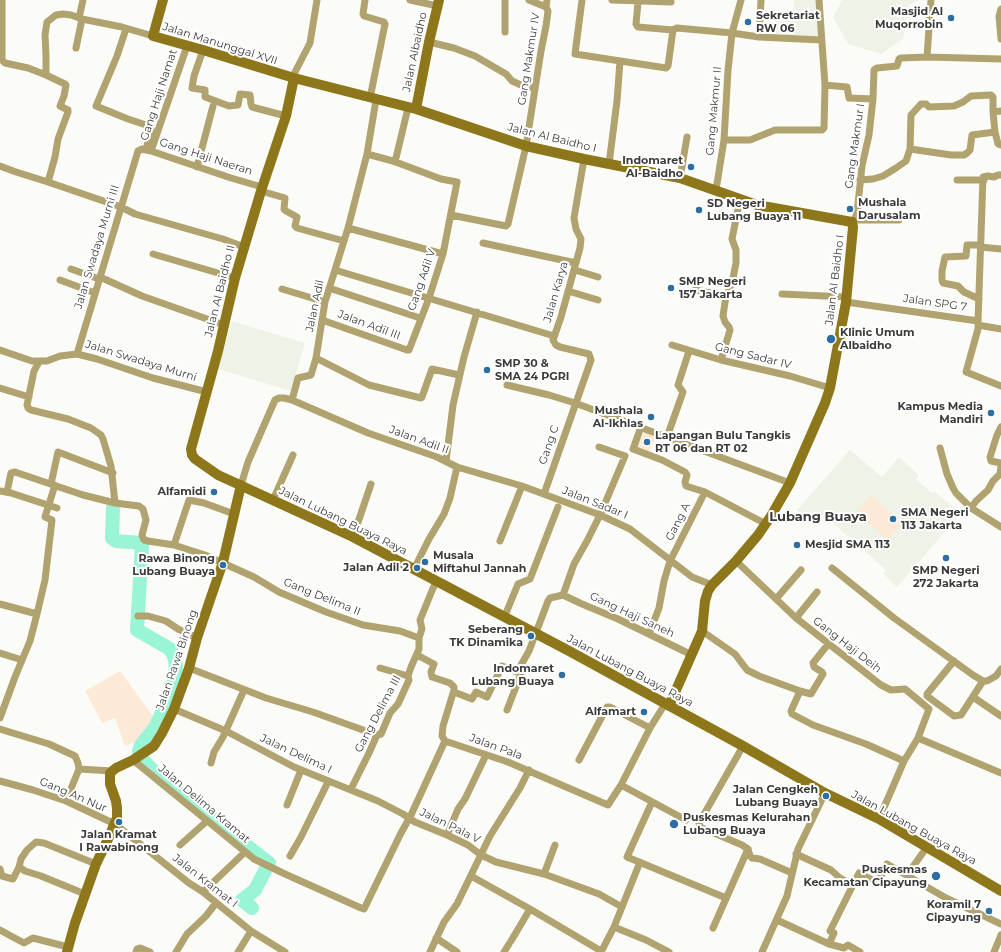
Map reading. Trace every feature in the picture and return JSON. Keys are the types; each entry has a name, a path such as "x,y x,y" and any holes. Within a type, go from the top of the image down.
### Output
{"street":[{"path":"2,0 2,60 5,63 28,68 46,75 66,85 60,106 68,111 58,139 48,182"},
{"path":"76,48 83,0"},
{"name":"Jalan Manunggal XVII","path":"163,0 153,36 294,78"},
{"path":"294,78 295,72 310,43 317,0"},
{"name":"Jalan Adil","path":"292,400 298,378 311,375 316,358 329,288 348,228 367,154 373,99 385,24 384,22 364,16 365,0"},
{"path":"410,0 438,3"},
{"path":"505,0 505,32"},
{"path":"529,0 546,3"},
{"path":"582,0 575,54 668,67 673,30"},
{"path":"612,0 671,2"},
{"name":"Gang Makmur II","path":"716,190 724,140 728,70 732,33 741,0"},
{"path":"759,38 761,0"},
{"path":"724,140 750,140 775,130 822,130 824,128 825,85 821,40 820,0"},
{"path":"932,0 927,57 1001,59"},
{"path":"635,1 637,27 673,30 677,28 732,33 759,38 821,40"},
{"name":"Jalan Albaidho","path":"412,109 438,3"},
{"name":"Gang Makmur IV","path":"526,146 548,11 546,3"},
{"path":"1001,9 999,16 999,27 1001,39"},
{"path":"46,75 45,35 47,22 56,15 71,15 153,36"},
{"path":"126,29 117,56 96,106 128,120 149,126 151,129 147,150"},
{"path":"429,42 454,48 475,56 506,74 512,81 521,85 536,88"},
{"name":"Gang Haji Namat","path":"147,150 187,46"},
{"path":"203,50 194,76 192,88 205,90 205,97 229,106 238,105 240,94 250,95 252,106 286,116"},
{"name":"Gang Makmur I","path":"854,222 862,166 869,136 874,70 877,68 897,66 899,59 901,58 927,57"},
{"path":"609,164 617,101 620,61"},
{"name":"Jalan Al Baidho I","path":"294,78 412,109 526,146 584,160 680,178 757,205 854,222 846,300 830,388 821,412 790,482 766,524 736,561 712,584 705,601 702,631 692,655 667,705"},
{"name":"Jalan Al Baidho II","path":"241,485 218,475 195,459 192,456 191,449 207,392 235,278 286,116 294,78"},
{"path":"825,85 847,87 849,98 873,99"},
{"path":"860,180 873,179 883,176 906,161 910,149 911,115 921,104 926,104 929,106 954,106 971,96 991,95 993,97 995,132 998,144 1001,145"},
{"path":"197,167 213,106"},
{"path":"395,162 412,109"},
{"path":"993,112 1001,111"},
{"path":"910,149 951,155 964,155 970,150 972,136 995,132"},
{"path":"680,178 687,137"},
{"path":"451,216 507,226 526,146"},
{"name":"Jalan Swadaya Murni III","path":"77,354 136,154 140,150 147,150"},
{"name":"Gang Haji Naeran","path":"147,150 285,198 284,209 297,217 295,226 297,228 344,241"},
{"name":"Gang Adil V","path":"367,154 456,182 443,254 429,298 420,318 409,350"},
{"name":"Jalan Karya","path":"575,403 591,357 589,354 556,345 553,340 576,267 581,239 576,229 574,218 584,160"},
{"path":"0,166 121,207 135,214 223,239 244,248"},
{"path":"1001,175 994,177 984,176 978,323 966,372 1001,386"},
{"path":"957,180 984,180"},
{"path":"722,360 730,328 723,316 726,296 732,283 736,263 736,250 732,236 740,199"},
{"path":"854,222 899,220"},
{"path":"348,228 443,254"},
{"path":"484,243 576,267 598,277"},
{"path":"979,299 964,292 958,286 943,283 942,280 945,258 965,257 967,245 1001,249"},
{"path":"153,254 235,278"},
{"path":"71,269 224,325"},
{"path":"335,270 554,336"},
{"path":"60,280 95,293"},
{"path":"329,288 420,318"},
{"path":"282,289 326,302"},
{"path":"695,290 726,296"},
{"path":"568,291 598,300"},
{"name":"Jalan SPG 7","path":"782,294 846,300 978,323 1001,329"},
{"path":"446,461 453,405 459,375 477,312"},
{"name":"Jalan Adil III","path":"322,320 409,350"},
{"name":"Gang Sadar IV","path":"672,346 722,360 790,376 830,388"},
{"name":"Jalan Swadaya Murni","path":"0,350 23,359 39,362 47,361 60,356 77,354 97,359 153,378 207,392"},
{"path":"668,437 683,392 678,385 689,351"},
{"path":"316,358 369,384 421,398 432,369 459,375"},
{"path":"39,362 34,370 27,405 31,410 68,419 90,428 101,435 113,473 112,503 83,495 15,472 11,473 4,492 57,508"},
{"path":"507,385 550,395 575,403 790,482"},
{"path":"0,388 29,397"},
{"path":"241,485 248,462 276,400 281,398 292,400"},
{"name":"Jalan Adil II","path":"292,400 372,435 446,461 457,467 450,498 444,514 414,569"},
{"name":"Gang C","path":"544,494 575,403"},
{"path":"971,508 988,490 993,481 1000,474 1001,465 991,461 990,457 1001,427"},
{"path":"641,428 633,449 662,460 685,472 687,475 684,482 686,486 705,492 766,524"},
{"path":"517,672 529,652 548,601 550,598 563,594 574,564 600,514 625,456 599,447"},
{"path":"940,448 953,488 971,508 1001,527"},
{"path":"0,718 30,641 38,614 45,580 52,520 45,517 49,505 58,452 113,473"},
{"path":"273,500 293,455"},
{"name":"Jalan Sadar I","path":"457,467 522,486 560,501 600,514 630,529 692,577 712,584"},
{"path":"352,538 371,484"},
{"name":"Jalan Lubang Buaya Raya","path":"241,485 414,569 504,618 571,652 743,746 825,793 879,820 1001,891"},
{"name":"Jalan Rawa Binong","path":"112,771 150,750 156,743 174,709 189,668 197,638 222,563 241,485"},
{"path":"500,541 522,486"},
{"name":"Gang A","path":"649,634 659,608 664,580 670,561 705,492"},
{"path":"174,545 189,500 204,503 234,514"},
{"name":"Gang Delima II","path":"112,503 139,506 143,509 146,520 142,535 144,540 174,545 205,555 254,577 279,592 326,612 363,625 400,631 419,638"},
{"path":"504,618 518,584 530,579 558,507"},
{"name":"Gang Haji Deih","path":"736,561 796,618 885,689 905,689 928,707 929,711 918,738"},
{"path":"832,568 894,618 954,662 983,681 992,679 1001,669"},
{"path":"776,599 802,570"},
{"name":"Gang Delima III","path":"352,790 377,735 381,734 390,713 402,696 409,680 408,676 412,663 419,649 419,638 422,629 420,619 436,581"},
{"path":"796,618 817,592"},
{"name":"Gang Haji Saneh","path":"563,594 692,655"},
{"path":"0,604 38,614"},
{"path":"138,616 159,618 197,638"},
{"path":"702,631 735,654 747,670 759,676 811,694 823,673 814,667 814,663 828,643"},
{"path":"0,653 22,660"},
{"path":"409,818 445,741 442,736 443,726 454,692 452,685 432,676 433,663 417,655"},
{"path":"954,662 927,694 928,698 954,716 960,715 983,681"},
{"path":"454,692 472,699 476,692 486,697 502,666 521,674 507,710"},
{"path":"189,668 244,690 313,712 377,735"},
{"path":"380,668 408,676"},
{"path":"211,763 214,752 226,731 244,690"},
{"path":"800,691 791,711 792,714 813,725 866,744 904,761"},
{"path":"972,697 1001,716"},
{"name":"Jalan Pala","path":"445,741 529,770 607,805 621,785 650,728 667,705"},
{"path":"579,760 607,708 610,707 650,728"},
{"name":"Jalan Delima I","path":"174,709 226,731 328,782 378,801 409,818"},
{"path":"0,729 68,752 75,756 78,762 78,769 66,801"},
{"path":"879,820 904,761 918,738 1001,773"},
{"path":"743,746 699,823 700,827 742,844 748,849 752,858 760,858 792,872"},
{"path":"446,835 486,755"},
{"name":"Jalan Delima Kramat","path":"138,757 207,821 254,859 361,908 366,907 409,818"},
{"path":"0,930 24,944 33,938 68,950 96,864 115,824 117,808 110,784 112,771 78,769"},
{"path":"287,805 302,770"},
{"path":"430,952 444,922 457,904 490,836 520,788 529,770"},
{"name":"Gang An Nur","path":"0,781 66,801 115,824"},
{"path":"290,856 328,782"},
{"path":"621,785 686,820"},
{"path":"762,952 786,896 796,854 807,826 825,793"},
{"path":"652,802 627,857 726,898"},
{"name":"Jalan Pala V","path":"409,818 468,845 481,855 509,866 544,874 599,894 622,907"},
{"path":"180,845 207,821"},
{"name":"Jalan Kramat I","path":"115,824 251,931 285,952"},
{"path":"0,869 2,876 12,880 26,850 36,842 96,864"},
{"path":"544,874 555,845"},
{"path":"907,875 927,847"},
{"path":"713,928 748,849"},
{"path":"203,892 245,852"},
{"path":"796,854 831,870 840,878 853,885"},
{"path":"471,876 601,951 614,927 640,862"},
{"path":"829,944 834,933 830,930 859,873 878,883 887,864 946,898 1001,924"},
{"path":"19,867 85,894"},
{"path":"176,952 187,934 206,916 216,903"},
{"path":"504,952 530,909"},
{"path":"777,920 829,944 844,948 848,946 860,952"},
{"path":"614,927 646,940 669,952"},
{"path":"238,952 251,931"},
{"path":"994,952 1001,935"},
{"path":"436,938 457,952"},
{"path":"136,952 137,949 142,948 150,952"}],"shaded area":[{"path":"794,0 818,0 818,37 776,34 776,21 793,20"},
{"path":"842,0 919,0 909,5 903,39 881,54 848,44 833,17"},
{"path":"232,321 305,343 291,391 218,369"},
{"name":"Lapangan Bulu Tangkis RT 06 dan RT 02","path":"645,431 656,436 649,452 637,447"},
{"name":"SMA Negeri 113 Jakarta","path":"850,450 882,477 899,457 919,475 916,479 932,493 935,492 961,513 897,587 883,573 886,570 824,515 814,523 797,510"},
{"path":"871,495 902,524 888,540 856,512"},
{"path":"120,671 155,719 147,731 135,742 125,746 115,718 102,723 85,691"}],"waterway":[{"path":"113,508 112,538 116,541 141,543 142,545 137,630 170,649 174,656 176,666 174,680 166,704 155,728 141,745 139,751 141,758 159,777 269,863 255,890 242,900 252,908"}],"place":[{"name":"Masjid Al Muqorrobin","path":"951,18"},
{"name":"Sekretariat RW 06","path":"748,22"},
{"name":"Indomaret Al-Baidho","path":"691,167"},
{"name":"Mushala Darusalam","path":"850,209"},
{"name":"SD Negeri Lubang Buaya 11","path":"699,210"},
{"name":"SMP Negeri 157 Jakarta","path":"671,288"},
{"name":"Klinic Umum Albaidho","path":"831,339"},
{"name":"SMP 30 & SMA 24 PGRI","path":"487,370"},
{"name":"Kampus Media Mandiri","path":"991,413"},
{"name":"Mushala Al-Ikhlas","path":"651,417"},
{"name":"Lapangan Bulu Tangkis RT 06 dan RT 02","path":"647,442"},
{"name":"Alfamidi","path":"214,492"},
{"name":"SMA Negeri 113 Jakarta","path":"893,519"},
{"name":"Mesjid SMA 113","path":"797,545"},
{"name":"SMP Negeri 272 Jakarta","path":"946,558"},
{"name":"Musala Miftahul Jannah","path":"425,562"},
{"name":"Rawa Binong Lubang Buaya","path":"223,565"},
{"name":"Jalan Adil 2","path":"417,568"},
{"name":"Seberang TK Dinamika","path":"531,636"},
{"name":"Indomaret Lubang Buaya","path":"562,675"},
{"name":"Alfamart","path":"644,712"},
{"name":"Jalan Cengkeh Lubang Buaya","path":"826,796"},
{"name":"Jalan Kramat I Rawabinong","path":"119,822"},
{"name":"Puskesmas Kelurahan Lubang Buaya","path":"674,824"},
{"name":"Puskesmas Kecamatan Cipayung","path":"936,876"},
{"name":"Koramil 7 Cipayung","path":"989,911"}],"district":[{"name":"Lubang Buaya","path":"818,517"}]}
